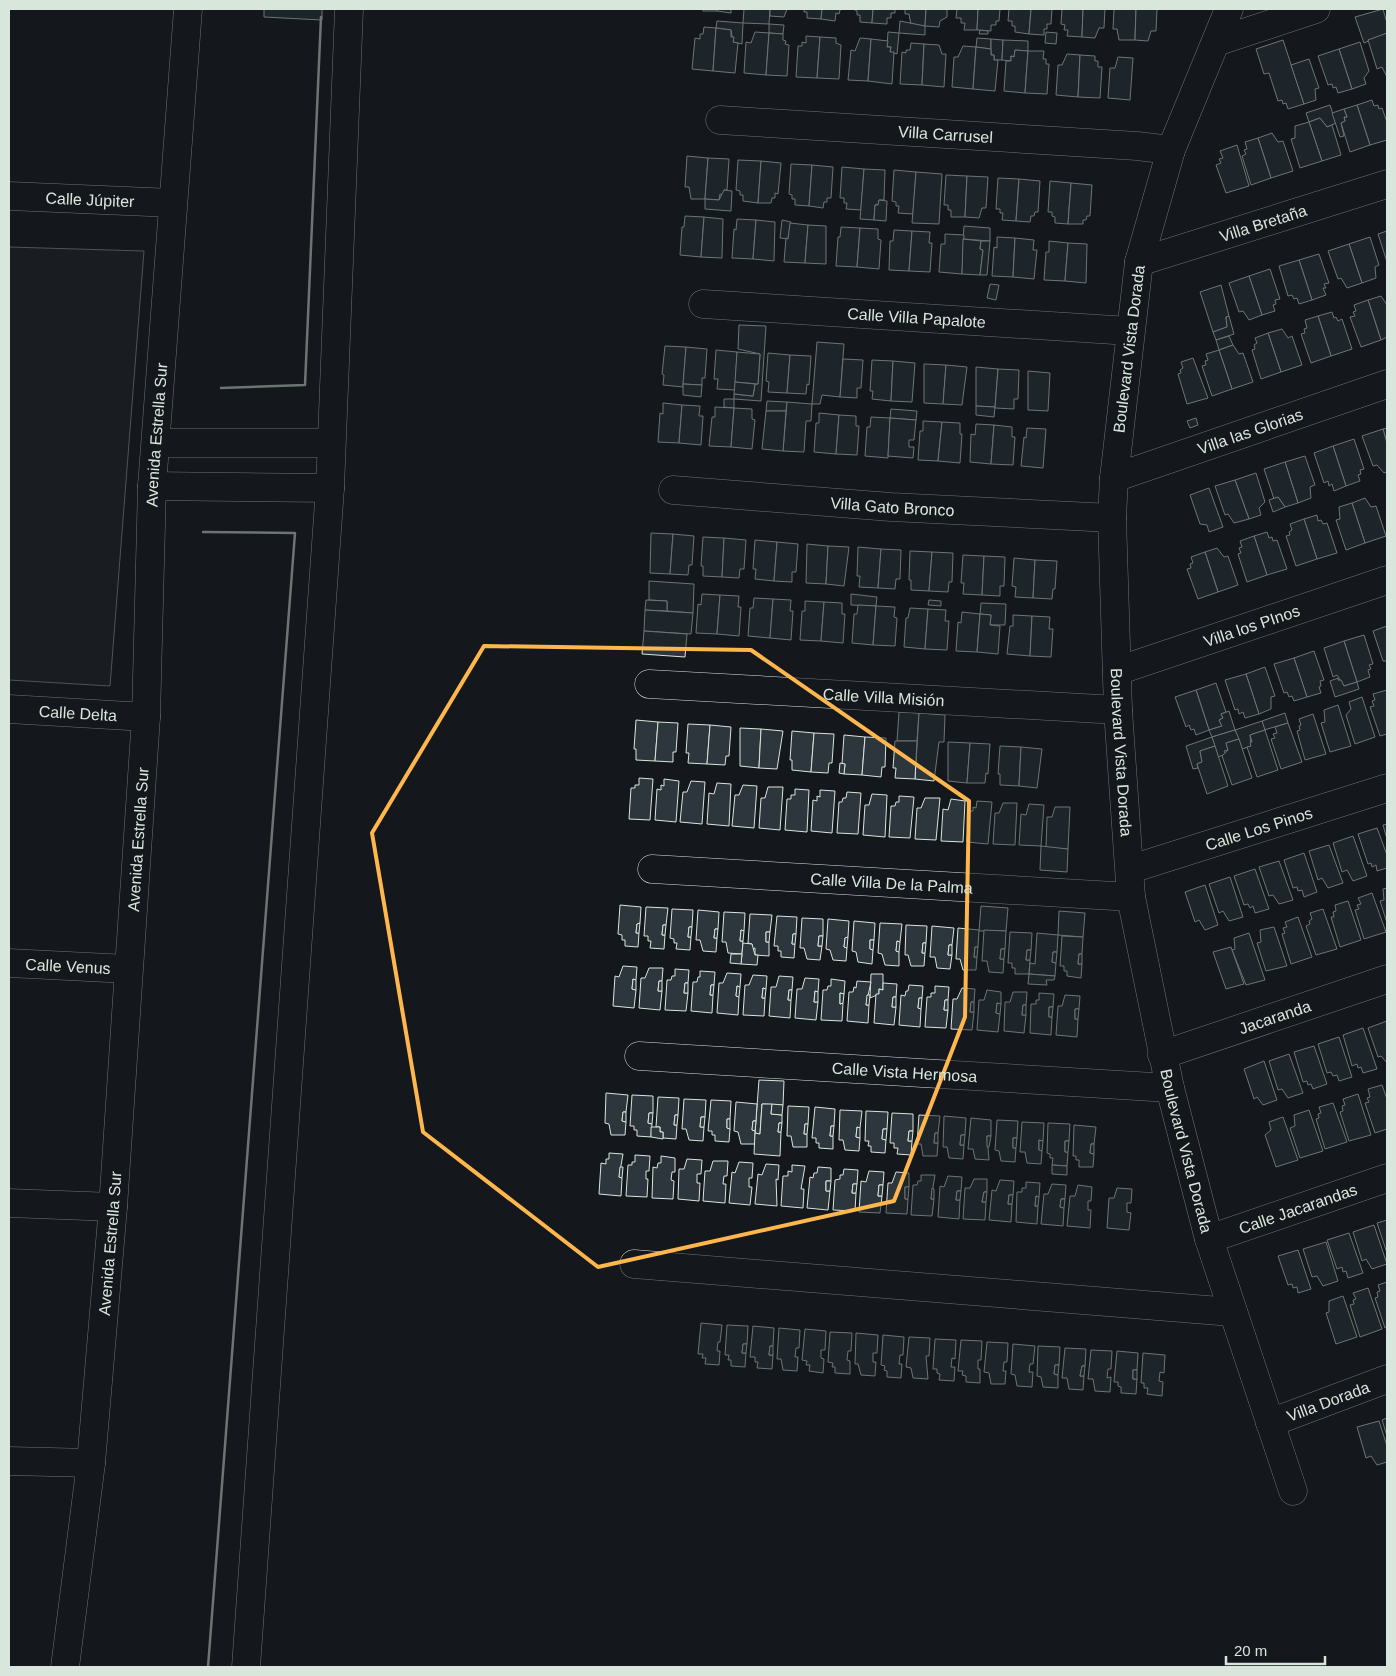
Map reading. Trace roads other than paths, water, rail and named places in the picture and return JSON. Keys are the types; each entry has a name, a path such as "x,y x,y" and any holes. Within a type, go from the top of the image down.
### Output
{"street":[{"name":"Avenida Estrella Sur","path":"65,1667 91,1463 113,1207 146,717 152,486 188,9"},
{"path":"246,1667 330,488 349,9"},
{"name":"Boulevard Vista Dorada","path":"1229,9 1171,150 1140,262 1130,331 1114,478 1112,518 1118,710 1132,897 1162,1054 1209,1240 1293,1491"},
{"path":"1216,42 1316,9"},
{"name":"Villa Carrusel","path":"720,120 1137,146 1171,150"},
{"name":"Villa Bretaña","path":"1140,262 1387,184"},
{"name":"Calle Júpiter","path":"9,196 173,203"},
{"name":"Calle Villa Papalote","path":"703,304 1130,331"},
{"name":"Villa las Glorias","path":"1114,478 1387,384"},
{"path":"156,443 331,444"},
{"path":"152,486 330,488"},
{"name":"Villa Gato Bronco","path":"673,490 891,507 1112,518"},
{"name":"Villa los PInos","path":"1117,671 1387,580"},
{"name":"Calle Villa Misión","path":"649,684 1118,710"},
{"name":"Calle Delta","path":"9,709 146,717"},
{"name":"Calle Los Pinos","path":"1131,869 1387,788"},
{"name":"Calle Villa De la Palma","path":"652,869 1132,897"},
{"name":"Calle Venus","path":"9,963 128,968"},
{"name":"Jacaranda","path":"1162,1054 1387,978"},
{"name":"Calle Vista Hermosa","path":"639,1056 1170,1088"},
{"name":"Calle Jacarandas","path":"1209,1240 1387,1178"},
{"path":"9,1203 113,1207"},
{"path":"634,1264 1232,1312"},
{"name":"Villa Dorada","path":"1270,1423 1387,1379"},
{"path":"9,1460 91,1463"}]}
